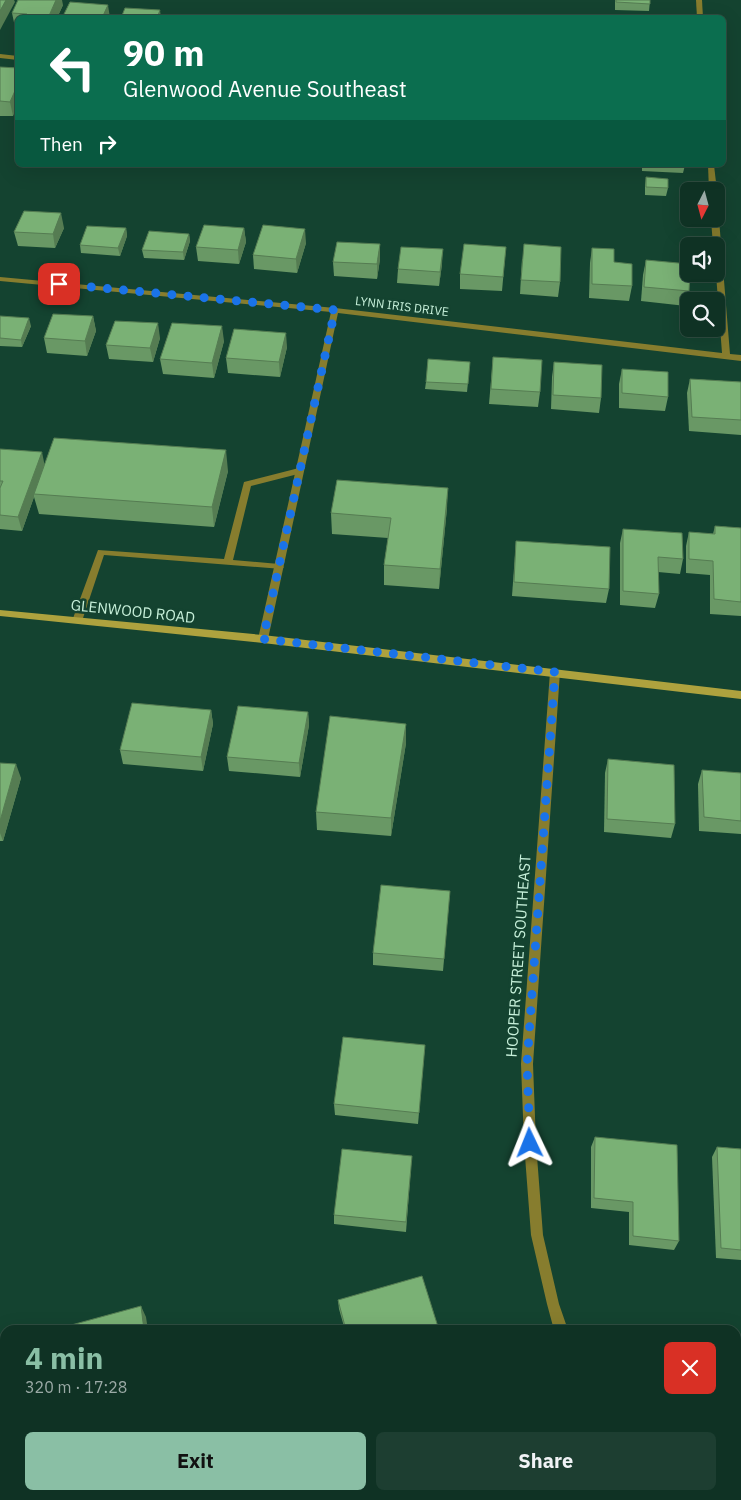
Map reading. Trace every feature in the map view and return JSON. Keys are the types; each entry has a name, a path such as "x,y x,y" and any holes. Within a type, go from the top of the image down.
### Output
{"main road":[{"name":"GLENWOOD ROAD","path":"0,613 263,639 741,695"}],"street":[{"path":"700,0 700,15"},
{"path":"0,56 15,58"},
{"path":"711,167 712,182"},
{"path":"716,228 726,356"},
{"name":"LYNN IRIS DRIVE","path":"0,279 335,310 741,358"},
{"path":"263,639 335,310"},
{"path":"228,563 247,484 299,472"},
{"path":"77,621 101,552 279,567"},
{"name":"HOOPER STREET SOUTHEAST","path":"555,672 527,1064 530,1143 537,1235 559,1325"}],"building":[{"path":"0,0 6,0 0,11"},
{"path":"18,0 56,0 49,15 12,13"},
{"path":"616,0 650,0 650,4 616,2"},
{"path":"70,2 108,5 103,15 64,15"},
{"path":"125,8 160,10 158,15 122,15"},
{"path":"0,67 15,68 15,91 10,102 0,101"},
{"path":"646,177 668,179 668,188 646,187"},
{"path":"24,211 61,213 53,234 14,232"},
{"path":"204,225 244,228 238,250 196,247"},
{"path":"263,225 305,229 296,259 253,255"},
{"path":"87,226 126,228 118,248 80,245"},
{"path":"149,231 189,234 183,252 142,250"},
{"path":"337,242 380,244 377,264 333,262"},
{"path":"464,244 506,247 503,277 460,274"},
{"path":"524,244 561,247 560,282 521,280"},
{"path":"401,247 443,249 440,272 398,269"},
{"path":"592,248 614,249 614,262 632,264 632,286 592,284"},
{"path":"646,260 680,263 680,282 690,282 689,291 644,287"},
{"path":"53,314 93,316 85,341 44,338"},
{"path":"0,316 29,318 21,340 0,338"},
{"path":"115,321 158,323 150,348 106,345"},
{"path":"172,323 222,326 212,363 160,359"},
{"path":"234,329 286,333 279,362 226,358"},
{"path":"493,357 542,360 540,392 491,389"},
{"path":"428,359 470,362 468,384 426,382"},
{"path":"554,362 602,365 601,398 553,395"},
{"path":"622,369 668,372 668,397 622,393"},
{"path":"690,379 741,382 741,420 692,417"},
{"path":"54,438 226,450 212,507 34,494"},
{"path":"0,449 42,452 18,517 0,515 0,488 3,481 0,481"},
{"path":"337,480 448,488 440,569 384,565 391,518 331,513"},
{"path":"715,526 741,528 741,602 714,599 713,561 689,559 689,532 715,534"},
{"path":"623,529 682,533 683,559 658,557 659,594 623,591"},
{"path":"516,541 610,547 609,589 514,582"},
{"path":"132,703 211,710 201,757 120,750"},
{"path":"238,706 308,712 299,763 227,757"},
{"path":"330,716 406,724 391,818 316,812"},
{"path":"608,759 674,765 675,824 607,819"},
{"path":"0,763 16,764 0,821"},
{"path":"702,770 741,773 741,821 704,817"},
{"path":"381,885 450,891 444,959 373,953"},
{"path":"343,1037 425,1045 419,1113 334,1104"},
{"path":"595,1137 677,1145 679,1241 633,1236 633,1202 594,1198"},
{"path":"717,1147 741,1149 741,1250 721,1248"},
{"path":"342,1149 412,1156 406,1222 334,1215"},
{"path":"422,1276 437,1325 345,1325 338,1300"},
{"path":"141,1306 143,1325 71,1325"}],"route":[{"path":"59,284 335,310 263,639 555,672 527,1064 530,1143"}]}
